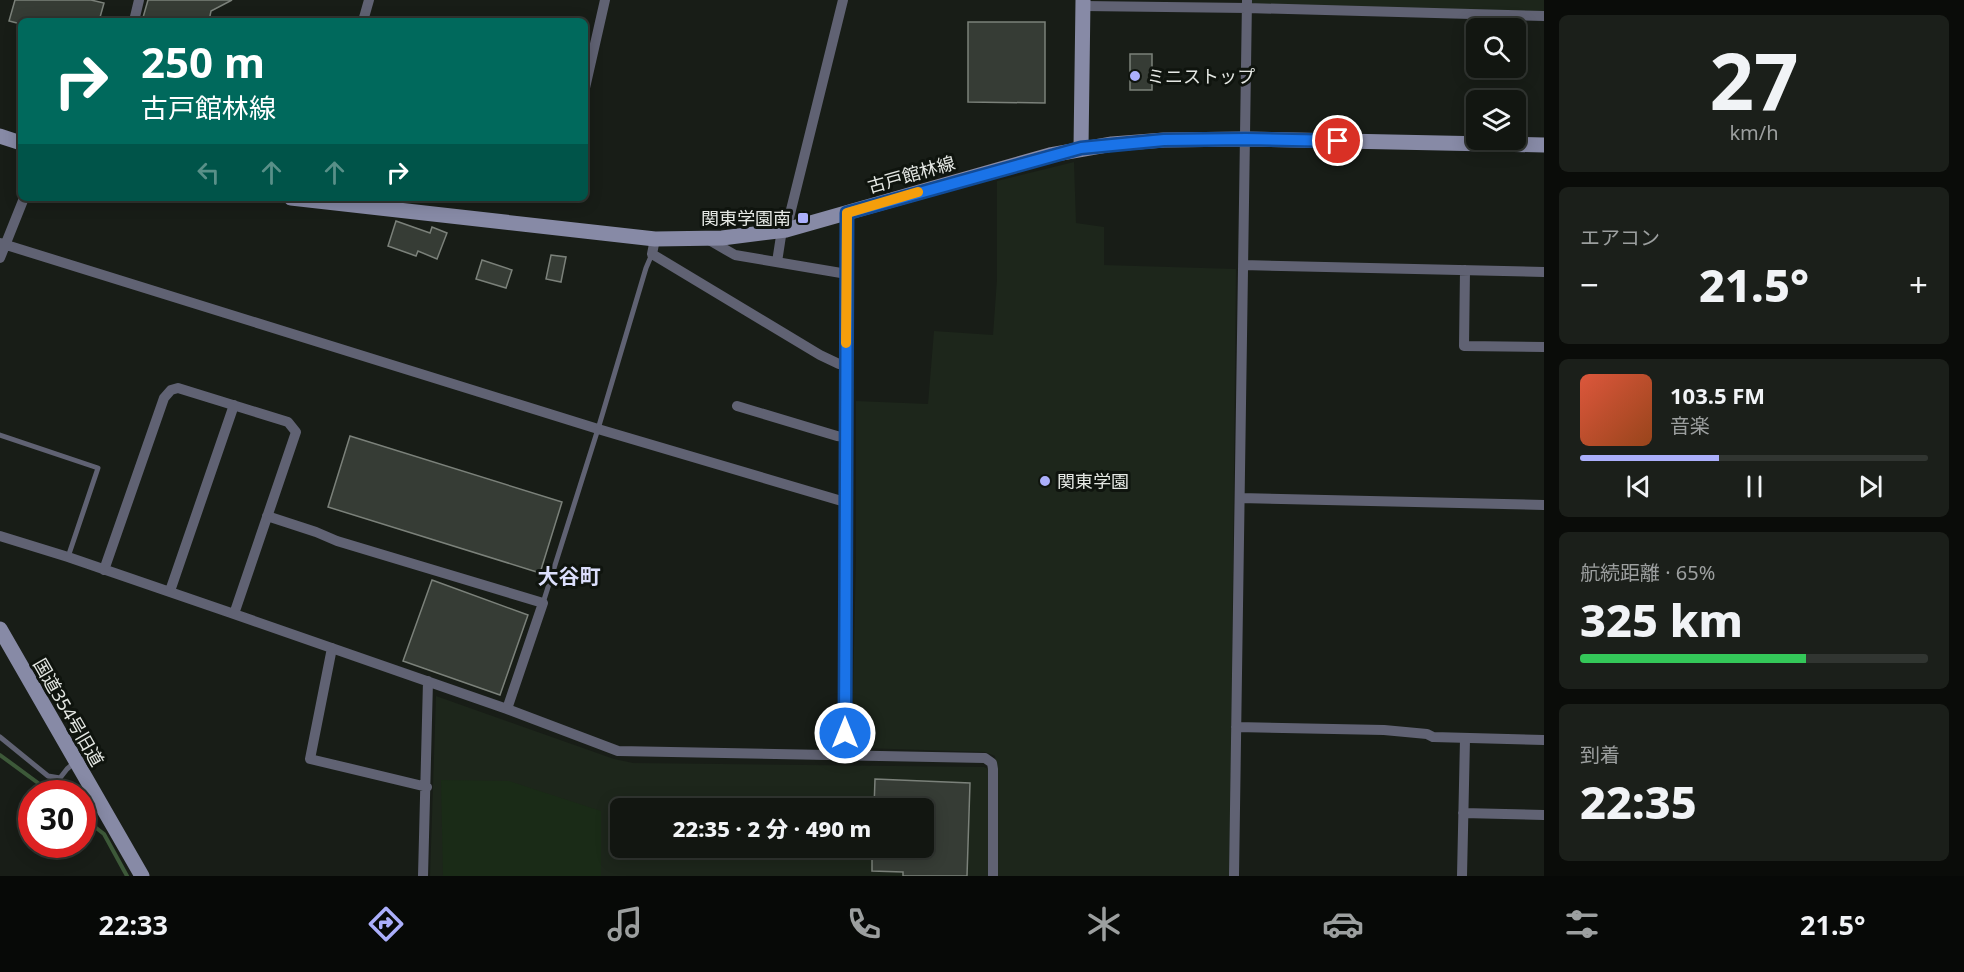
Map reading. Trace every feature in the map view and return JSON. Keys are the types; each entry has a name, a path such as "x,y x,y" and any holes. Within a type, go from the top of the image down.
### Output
{"main road":[{"path":"1081,148 1083,3"},
{"path":"0,136 18,142"},
{"name":"古戸館林線","path":"327,201 655,239 708,239 750,236 786,230 1081,148 1155,141 1246,139 1544,145"},
{"name":"国道354号旧道","path":"0,629 142,876"}],"street":[{"path":"135,18 139,0"},
{"path":"364,18 369,0"},
{"path":"588,75 605,0"},
{"path":"777,262 781,236 786,230 843,0"},
{"path":"1083,3 1247,4 1544,16"},
{"path":"1234,876 1247,4"},
{"path":"0,258 3,244 23,201"},
{"path":"845,756 847,213"},
{"path":"655,239 652,254 820,355 846,365"},
{"path":"708,239 735,255 847,274"},
{"path":"3,244 598,429 846,502"},
{"path":"1243,265 1544,272"},
{"path":"1465,270 1464,346 1544,347"},
{"path":"104,570 164,398 171,390 178,388 288,422 296,432 234,614"},
{"path":"170,591 234,405"},
{"path":"736,406 846,437"},
{"path":"1240,498 1544,505"},
{"path":"267,516 316,532 337,542 543,603 507,709"},
{"path":"0,537 170,591 507,709 618,751 985,758 990,760 993,769 993,876"},
{"path":"332,648 310,759 427,787"},
{"path":"423,876 428,681"},
{"path":"1236,727 1384,730 1427,734 1433,737 1544,740"},
{"path":"1462,876 1465,738"},
{"path":"1463,813 1544,814"}],"lane":[{"path":"543,603 652,254"},
{"path":"0,435 98,468 68,557"},
{"path":"0,737 48,776 56,779 60,778 75,762"}],"shaded area":[{"path":"1251,0 1544,0 1544,13 1251,4"},
{"name":"関東学園","path":"1074,162 1076,223 1104,227 1104,265 1236,269 1230,876 997,876 995,756 985,752 862,748 852,737 856,557 856,401 928,404 934,331 993,335 997,279 997,181"},
{"path":"436,696 614,759 633,763 984,767 988,769 989,876 430,876"}],"green space":[{"path":"441,780 509,781 601,811 601,876 443,876"}],"building":[{"path":"15,0 91,0 104,3 100,18 18,18 18,23 9,21"},
{"path":"148,0 232,0 211,11 210,18 143,18"},
{"path":"968,22 1045,22 1045,103 968,102"},
{"path":"1130,54 1152,54 1152,90 1130,90"},
{"path":"396,221 430,233 432,227 447,233 437,259 418,251 416,256 388,246"},
{"path":"551,255 566,257 561,282 546,279"},
{"path":"482,260 512,270 506,288 476,279"},
{"path":"350,436 562,502 540,573 328,507"},
{"path":"432,580 528,615 500,695 403,661"},
{"path":"875,779 970,783 967,876 903,876 903,872 872,871 872,858 934,858 934,798 874,798"}],"waterway":[{"path":"0,755 34,780"},
{"path":"96,828 104,834 127,876"}],"slow traffic":[{"path":"846,343 847,213 918,192"}],"place":[{"name":"ミニストップ","path":"1135,76"},
{"name":"関東学園南","path":"803,218"},
{"name":"関東学園","path":"1045,481"}],"district":[{"name":"大谷町","path":"569,576"}],"route":[{"path":"845,733 847,213 1081,148 1164,140 1338,141"}]}
